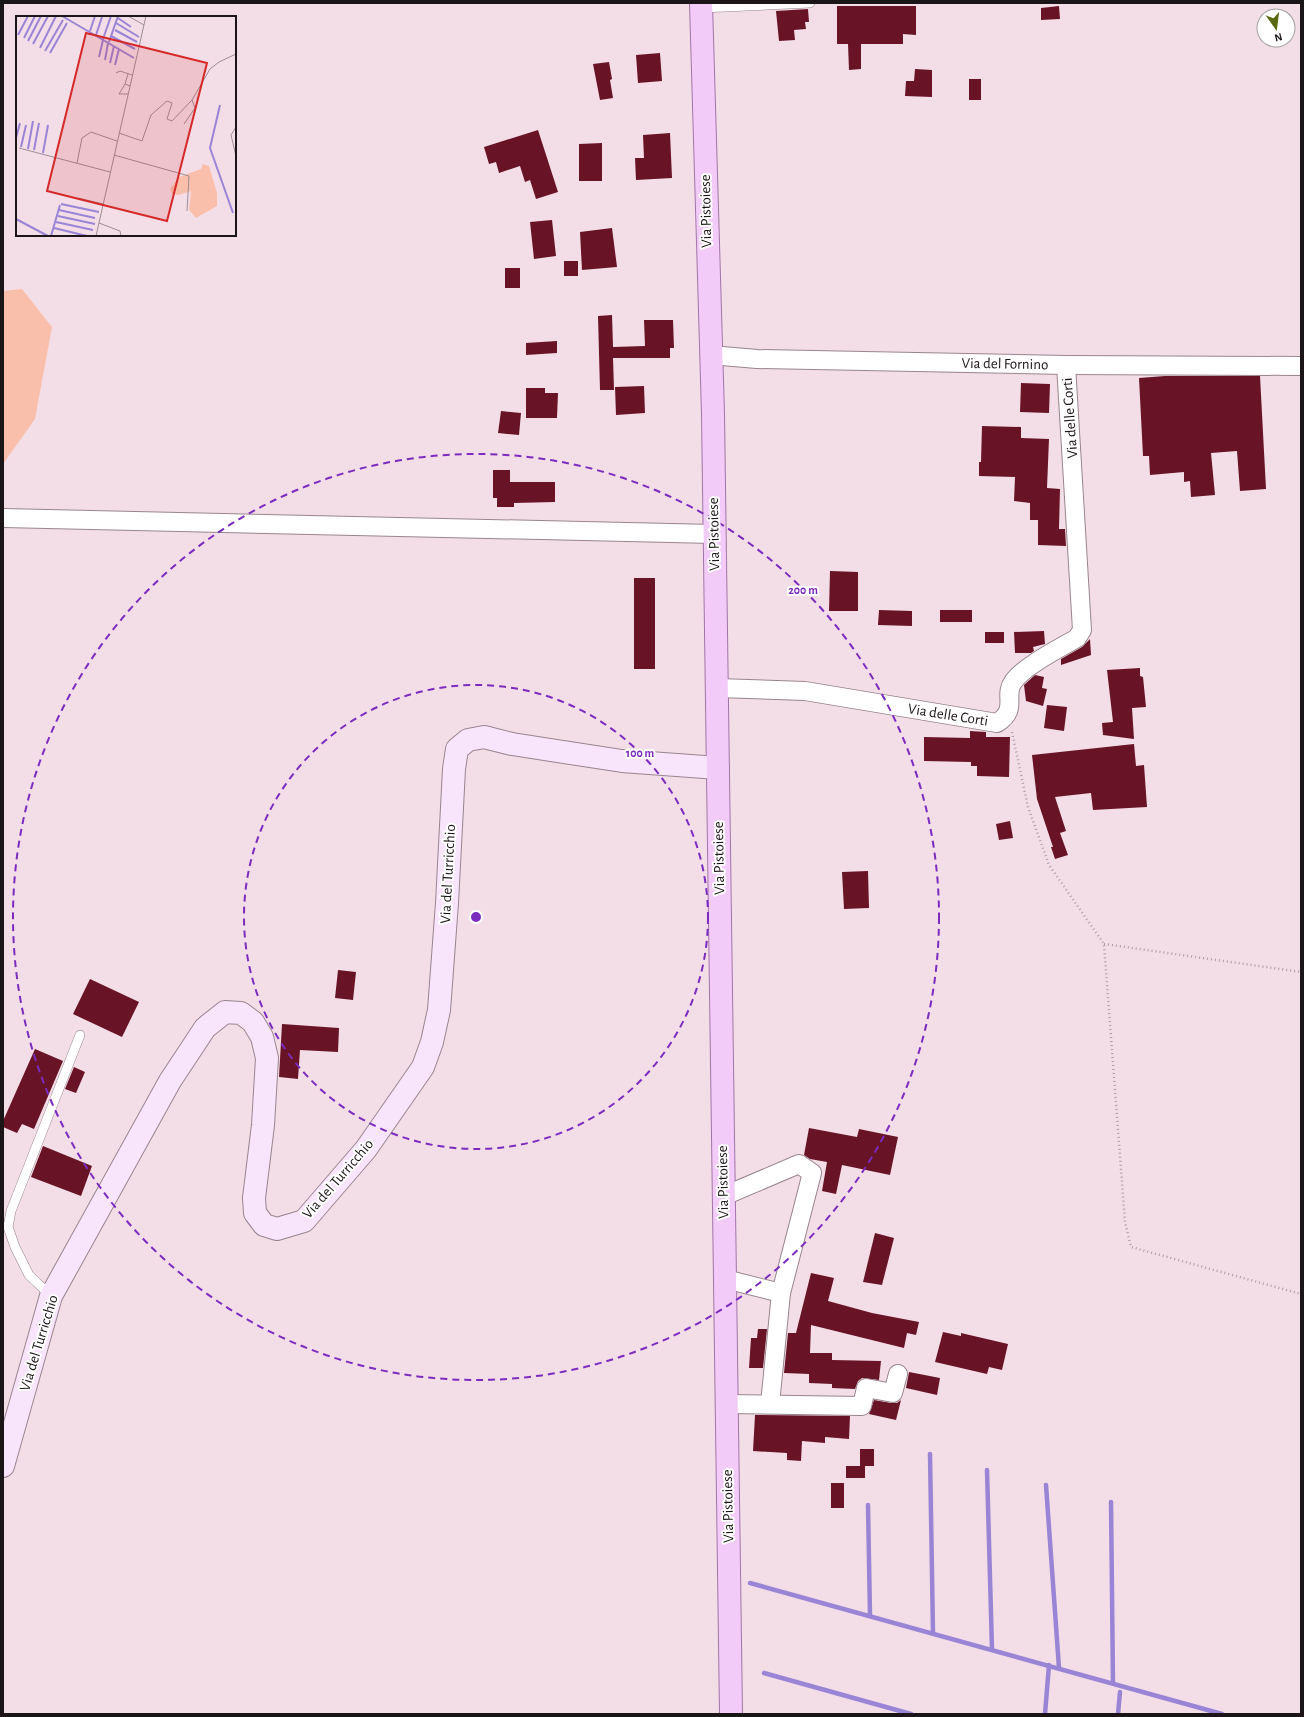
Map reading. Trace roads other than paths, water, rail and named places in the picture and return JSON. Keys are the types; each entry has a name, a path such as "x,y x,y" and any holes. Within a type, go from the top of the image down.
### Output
{"main road":[{"name":"Via Pistoiese","path":"702,5 717,688 731,1714"}],"street":[{"name":"Via del Fornino","path":"710,355 757,359 1066,365 1301,366"},
{"name":"Via delle Corti","path":"717,688 805,691 997,723 1004,718 1008,712 1012,683 1022,672 1077,638 1082,630 1066,365"},
{"path":"3,518 714,534"},
{"name":"Via del Turricchio","path":"3,1466 51,1296 170,1081 205,1028 225,1012 241,1013 253,1022 262,1037 267,1058 263,1125 254,1198 255,1213 264,1225 277,1229 304,1220 366,1149 423,1067 432,1042 439,1010 446,919 454,769 457,749 468,740 484,738 512,744 622,761 718,768"},
{"path":"724,1196 799,1164 812,1173 781,1293 770,1404"},
{"path":"725,1279 781,1293"},
{"path":"726,1404 862,1406 866,1388 893,1393 898,1374"}],"lane":[{"path":"702,5 810,3"},
{"path":"51,1296 29,1275 15,1248 8,1227 11,1210 80,1035"}],"waterway":[{"path":"930,1454 933,1633"},
{"path":"987,1470 992,1649"},
{"path":"1046,1485 1059,1668"},
{"path":"1111,1502 1113,1683"},
{"path":"868,1505 870,1616"},
{"path":"750,1583 1222,1714"},
{"path":"1045,1714 1049,1665"},
{"path":"764,1673 911,1714"},
{"path":"1118,1714 1120,1692"}]}
